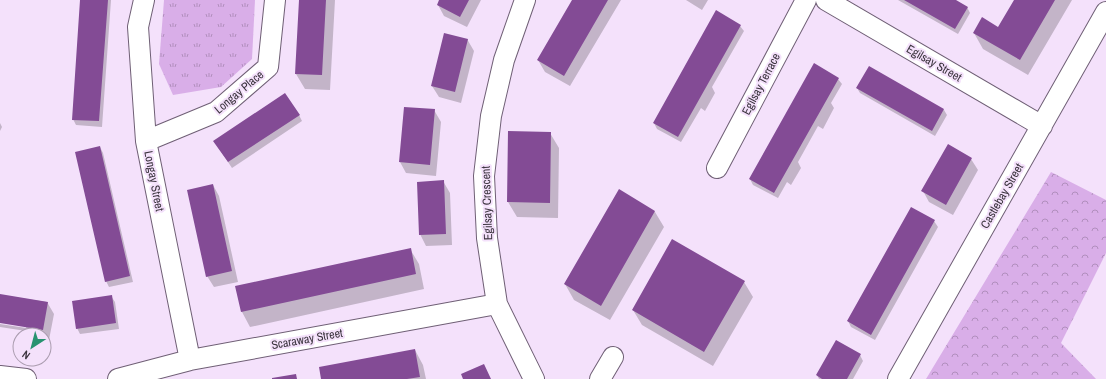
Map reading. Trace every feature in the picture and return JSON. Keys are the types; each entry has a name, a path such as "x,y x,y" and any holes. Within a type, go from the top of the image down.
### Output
{"street":[{"name":"Longay Street","path":"144,0 138,27 146,141 190,360"},
{"name":"Longay Place","path":"146,141 216,112 268,67 275,0"},
{"name":"Egilsay Crescent","path":"525,0 504,60 491,116 484,176 487,238 497,304 534,379"},
{"name":"Egilsay Terrace","path":"717,168 806,0"},
{"name":"Egilsay Street","path":"826,0 1042,126"},
{"name":"Castlebay Street","path":"898,379 1106,12"},
{"name":"Scaraway Street","path":"118,379 190,360 497,304"},
{"path":"600,379 613,356"},
{"path":"0,376 26,379"}],"green space":[{"path":"164,0 255,0 252,59 221,87 173,95 159,64"},
{"path":"1051,172 1106,200 1106,253 1061,343 1096,379 926,379"}],"building":[{"path":"80,0 108,0 99,121 72,120"},
{"path":"299,0 326,0 322,75 295,74"},
{"path":"439,0 469,0 460,17 437,5"},
{"path":"572,0 608,0 564,76 537,60"},
{"path":"904,0 956,0 968,7 955,29"},
{"path":"1014,0 1055,0 1020,60 973,33 982,17 998,27"},
{"path":"716,10 741,25 678,137 653,123"},
{"path":"444,33 468,39 455,92 431,86"},
{"path":"814,63 839,78 774,193 749,179"},
{"path":"869,66 944,109 932,131 856,88"},
{"path":"285,93 300,115 228,162 213,141"},
{"path":"404,107 435,109 430,165 399,162"},
{"path":"508,131 551,132 550,203 507,202"},
{"path":"948,144 972,158 946,205 921,191"},
{"path":"100,146 130,276 105,282 75,152"},
{"path":"444,180 446,234 419,235 417,182"},
{"path":"213,184 232,271 206,277 187,190"},
{"path":"619,189 655,211 601,306 564,284"},
{"path":"911,207 935,220 871,335 847,321"},
{"path":"672,239 745,281 704,352 632,310"},
{"path":"411,248 416,274 241,312 235,286"},
{"path":"0,294 48,302 44,327 25,327 0,323"},
{"path":"112,295 116,323 76,329 72,301"},
{"path":"836,340 861,354 847,379 822,379 816,375"},
{"path":"415,349 420,377 407,379 321,379 319,367"},
{"path":"484,364 491,379 463,379 461,374"},
{"path":"296,374 297,379 272,379 272,378"}]}
